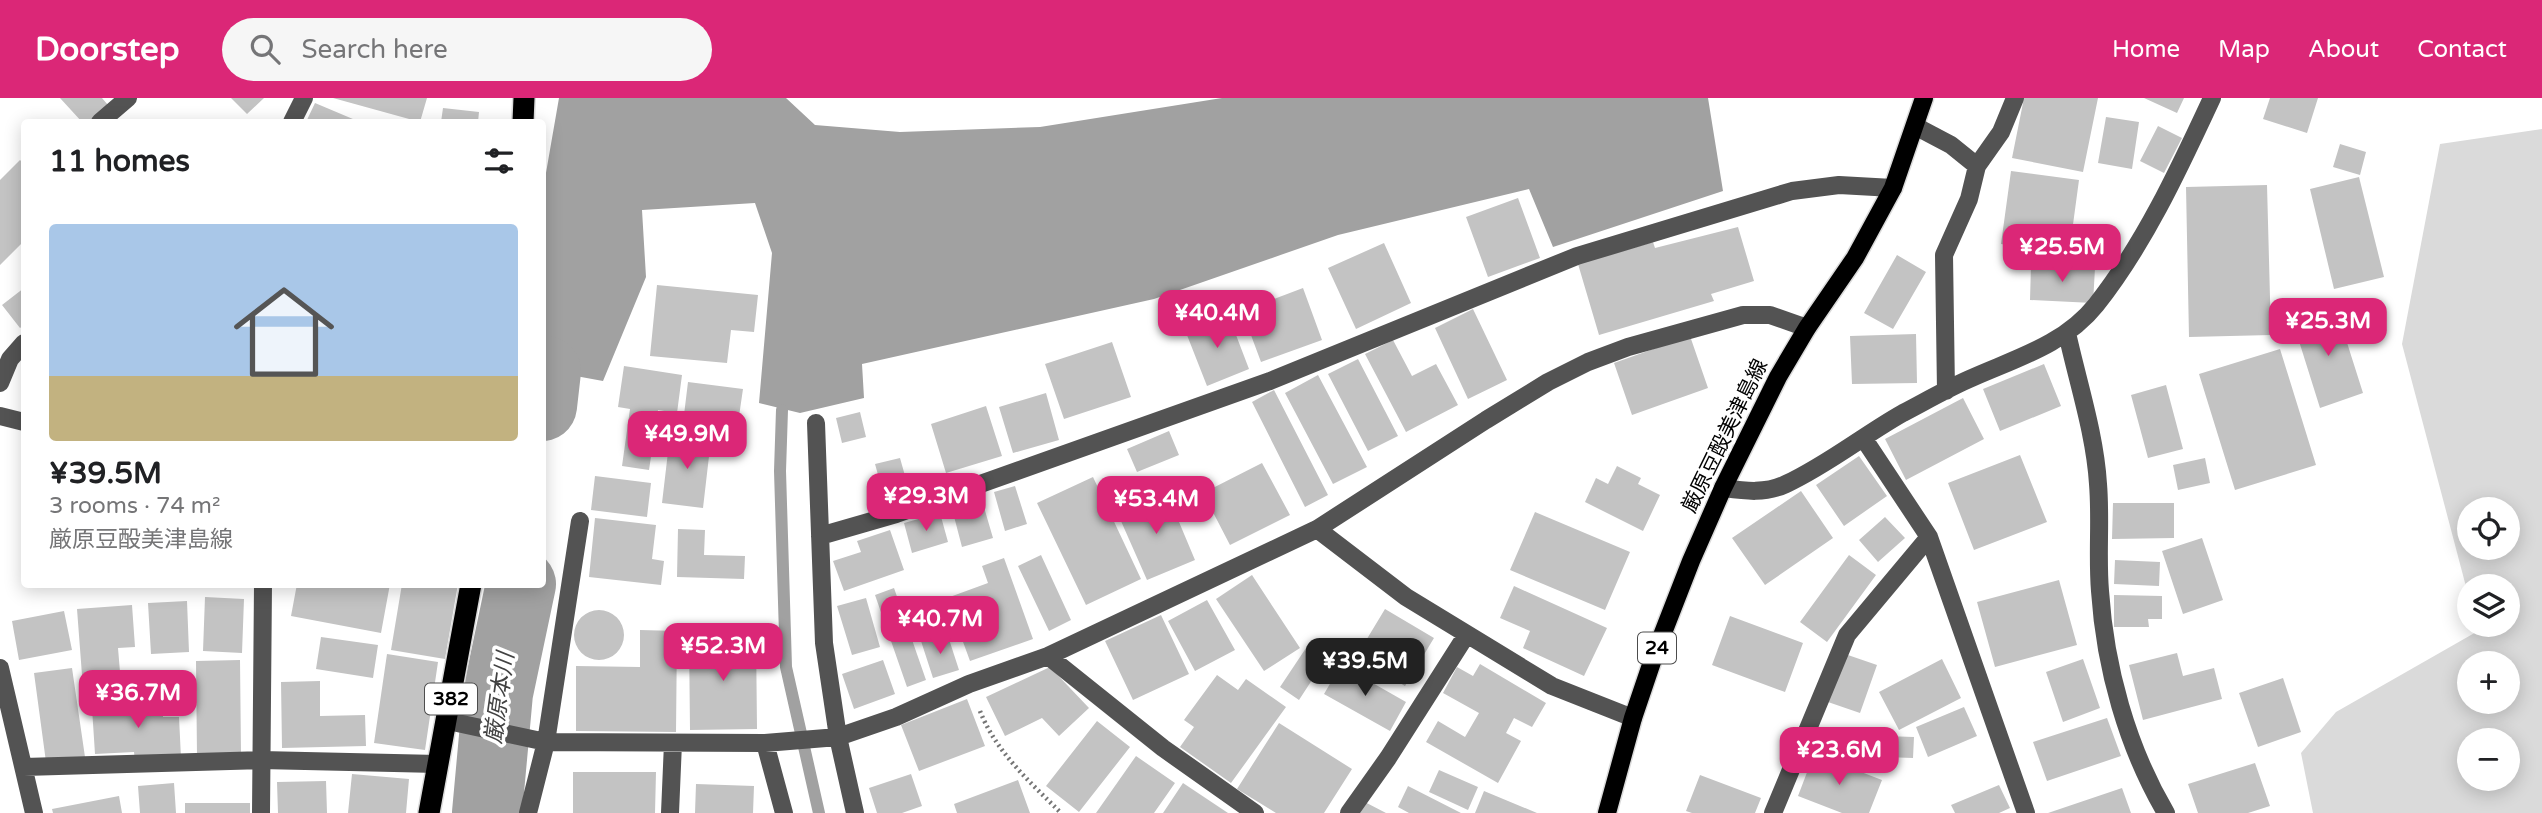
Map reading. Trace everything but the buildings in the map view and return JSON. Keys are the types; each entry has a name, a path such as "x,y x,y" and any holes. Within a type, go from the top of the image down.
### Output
{"highway":[{"path":"523,119 524,98"},
{"name":"382","path":"429,813 438,764 456,723 471,588"}],"main road":[{"name":"厳原豆酘美津島線","path":"1607,813 1654,656 1723,488 1778,377 1807,328 1855,258 1893,188 1924,98"}],"street":[{"path":"104,119 128,98"},
{"path":"294,119 304,98"},
{"path":"1946,391 1944,255 1969,199 1977,166 2001,132 2015,98"},
{"path":"1723,488 1761,492 1784,485 1901,415 1972,377 2020,358 2067,334 2095,307 2151,220 2175,180 2212,98"},
{"path":"1915,126 1951,145 1977,166"},
{"path":"820,536 896,514 1270,382 1577,256 1792,191 1839,185 1893,188"},
{"path":"456,723 537,741 773,743 838,737 896,717 969,684 1048,656 1317,529 1496,413 1588,362 1628,347 1743,316 1770,315 1807,328"},
{"path":"2067,334 2095,452 2100,590 2109,663 2126,723 2155,795 2166,813"},
{"path":"0,383 10,359 21,346"},
{"path":"0,416 21,421"},
{"path":"816,423 824,642 838,737 855,813"},
{"path":"1864,439 1928,537 2026,813"},
{"path":"528,813 537,741 580,521"},
{"path":"1317,529 1406,597 1552,686 1633,719"},
{"path":"1773,813 1847,635 1928,537"},
{"path":"261,813 263,588"},
{"path":"1349,813 1388,758 1466,634"},
{"path":"1048,656 1163,748 1255,813"},
{"path":"0,668 34,813"},
{"path":"670,813 673,743"},
{"path":"773,743 784,813"},
{"path":"24,767 261,760 438,764"}],"path":[{"path":"969,684 989,735 1023,776 1061,813"}],"shaded area":[{"path":"559,98 786,98 815,125 900,132 1040,127 1222,98 1708,98 1723,191 1553,247 1529,189 1338,235 1154,299 862,364 864,398 800,413 759,403 772,253 755,203 642,210 646,277 603,381 546,371 546,173"},
{"path":"2542,129 2542,813 2313,813 2301,753 2336,712 2467,637 2520,637 2520,574 2463,574 2459,560 2520,560 2520,497 2457,497 2457,553 2402,344 2440,144"}],"waterway":[{"path":"782,410 780,471 786,667 819,813"},
{"name":"厳原本川","path":"487,813 498,693 520,588"}]}
